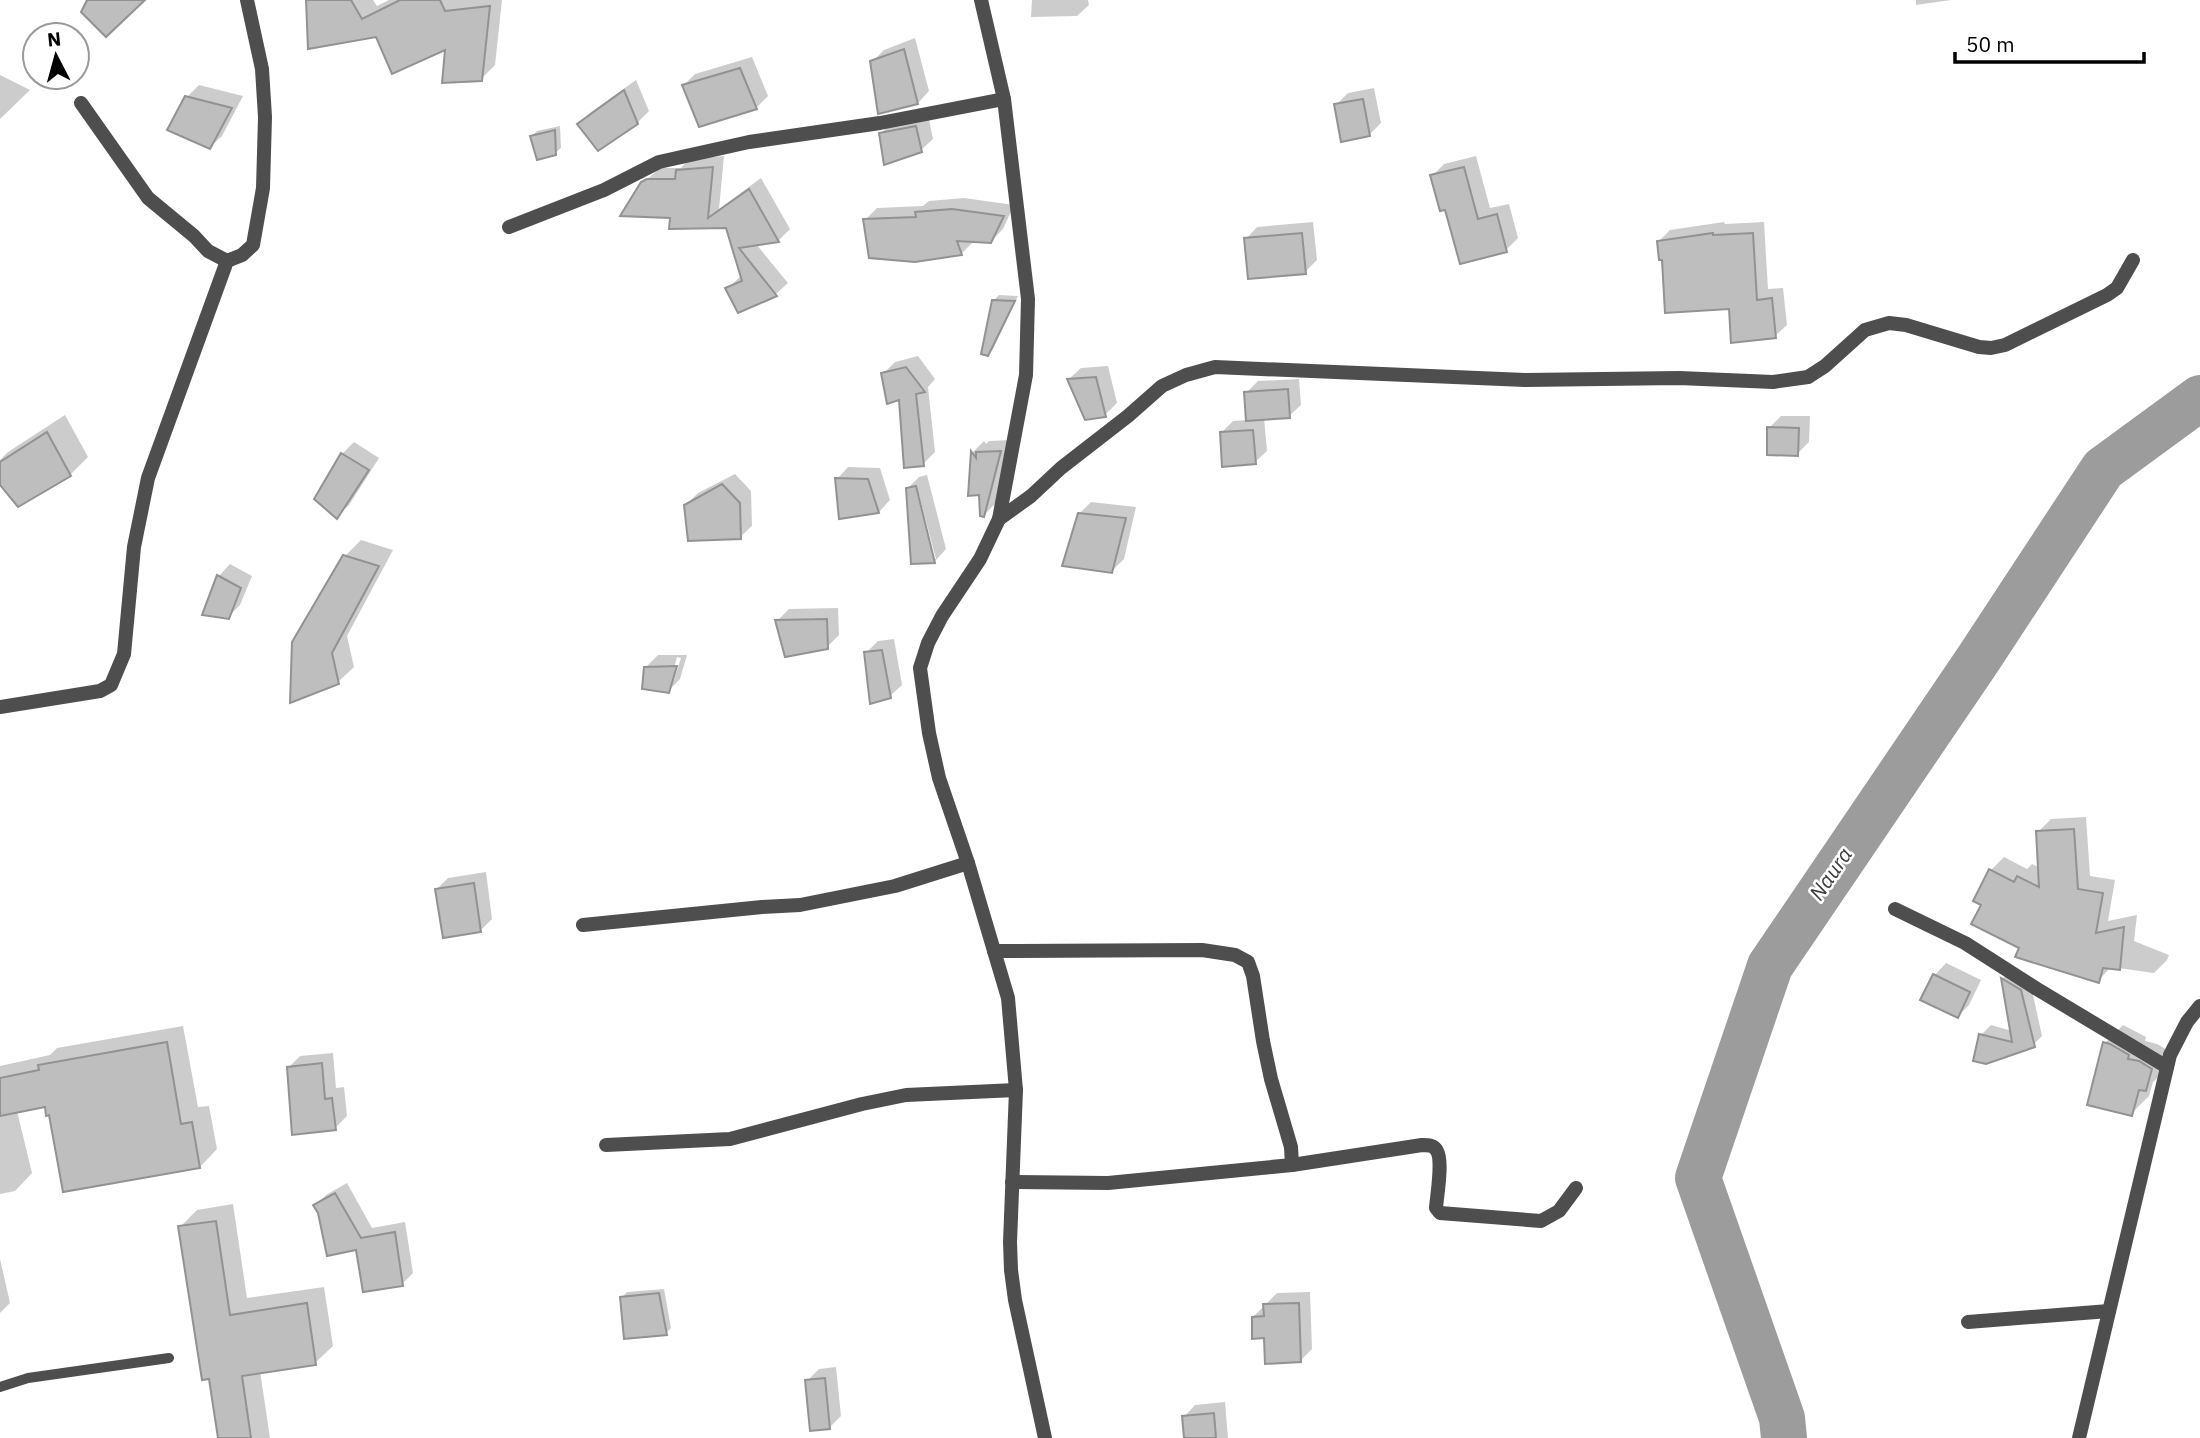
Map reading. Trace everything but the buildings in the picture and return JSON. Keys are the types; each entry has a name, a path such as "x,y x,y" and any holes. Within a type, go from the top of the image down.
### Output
{"street":[{"path":"0,707 100,691 111,685 117,675 124,654 134,547 148,478 227,261 242,255 253,244 263,188 265,117 262,69 247,0"},
{"path":"981,0 1004,99 1028,299 1026,375 999,519 980,559 942,616 928,643 920,668 929,733 939,778 968,863 1008,998 1016,1090 1011,1270 1045,1438"},
{"path":"509,227 604,190 659,162 750,142 880,123 1004,99"},
{"path":"81,103 148,198 208,251 227,261"},
{"path":"999,519 1031,496 1061,468 1162,386 1186,375 1215,367 1525,380 1679,378 1773,383 1795,381 1808,377 1825,366 1866,330 1889,323 1906,325 1979,347 2006,345 2107,295 2117,288 2133,260"},
{"path":"583,925 800,905 895,886 968,863"},
{"path":"1895,909 1965,943 2167,1067"},
{"path":"994,951 1202,950 1235,955 1248,962 1253,976 1271,1079 1292,1147 1292,1165"},
{"path":"2079,1438 2167,1067 2176,1040 2200,1006"},
{"path":"606,1144 730,1139 873,1101 906,1095 1016,1090"},
{"path":"1012,1182 1108,1183 1292,1165 1422,1144 1431,1145 1437,1151 1439,1163 1436,1208 1440,1213 1541,1221 1559,1211 1576,1188"},
{"path":"1968,1322 2109,1311"}],"lane":[{"path":"0,1387 28,1378 169,1358"}],"waterway":[{"name":"Naura","path":"1784,1438 1782,1418 1698,1178 1770,966 1979,658 2103,469 2200,398"}]}
